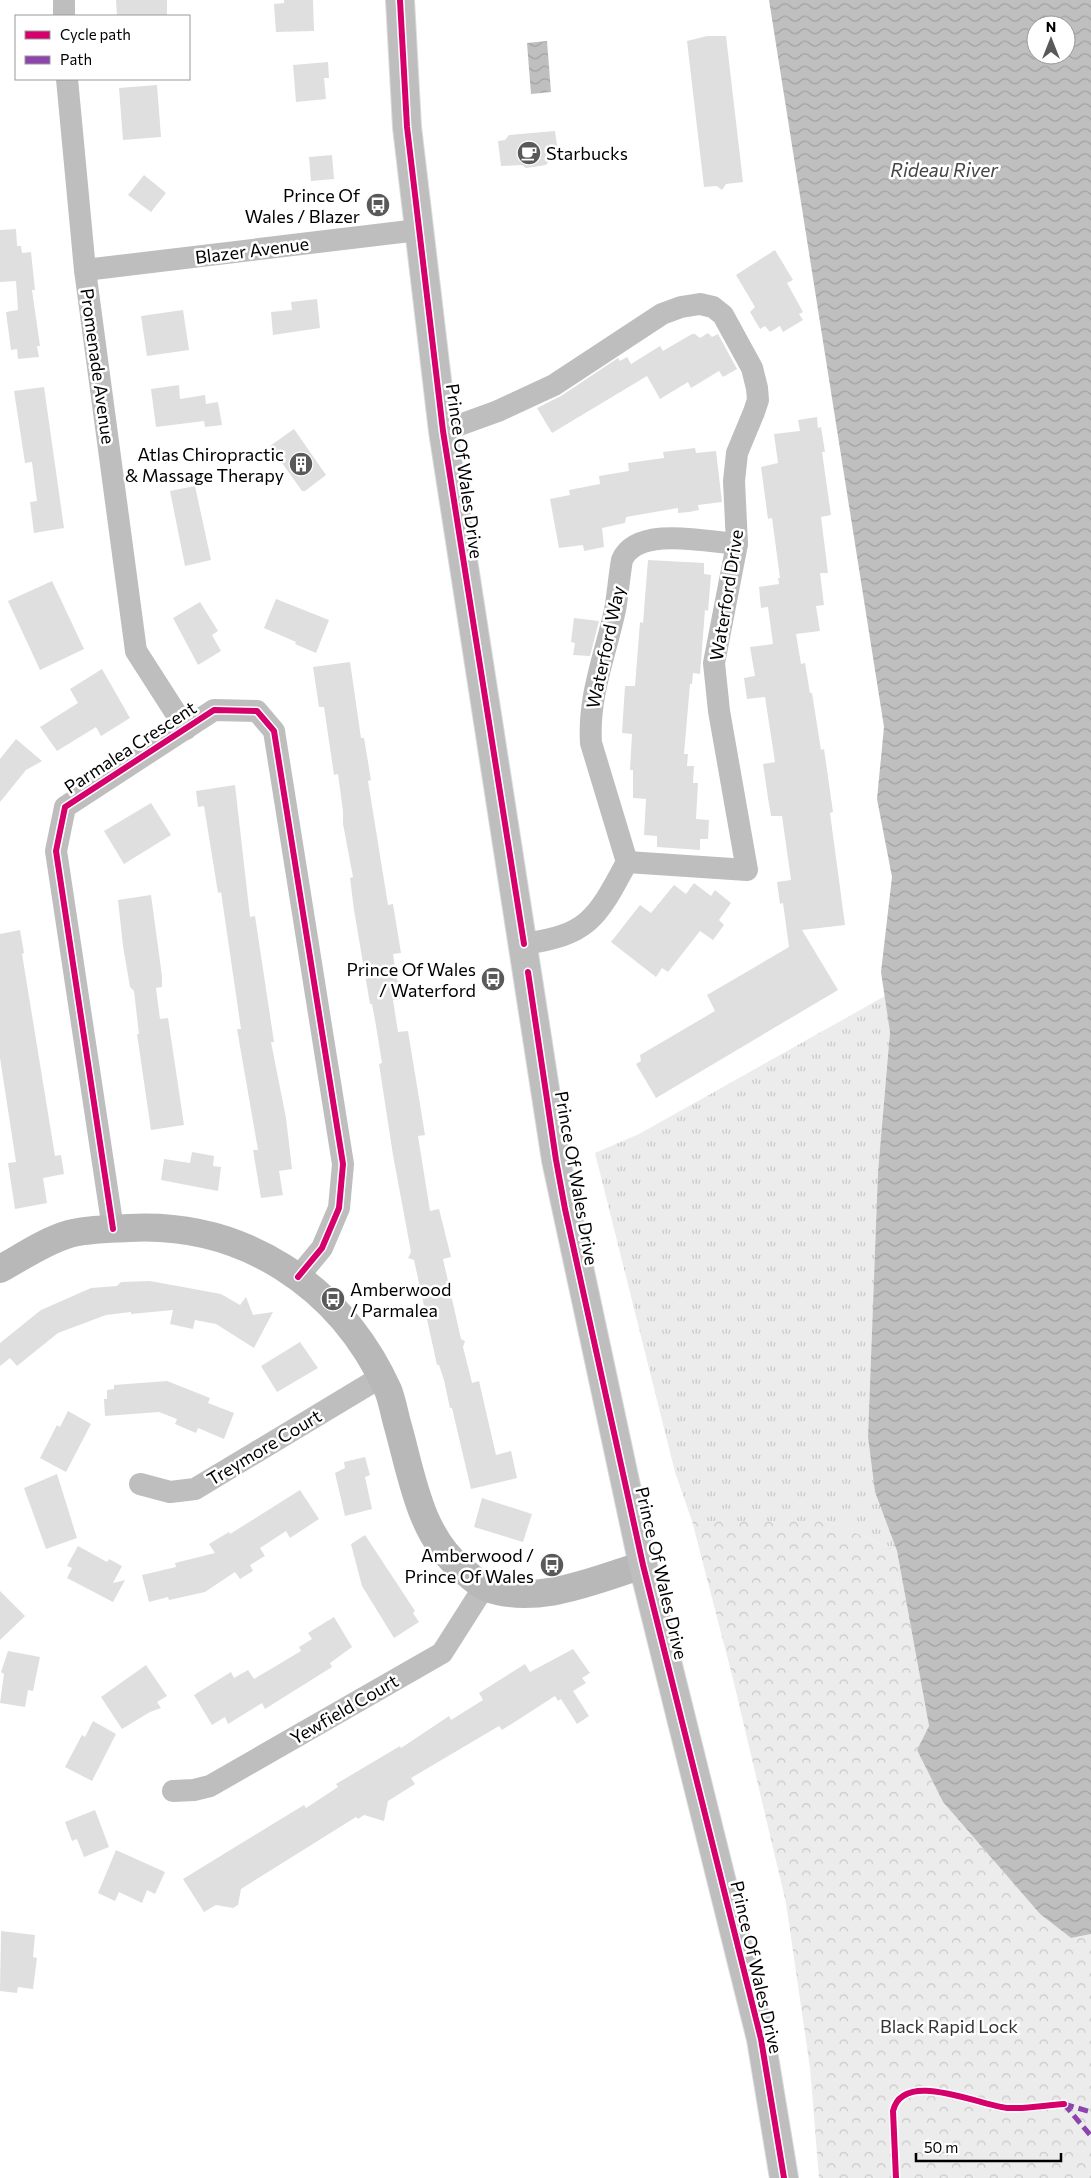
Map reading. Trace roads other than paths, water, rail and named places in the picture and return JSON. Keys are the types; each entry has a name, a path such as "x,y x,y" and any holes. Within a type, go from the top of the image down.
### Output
{"main road":[{"name":"Prince Of Wales Drive","path":"400,0 407,127 443,431 558,1170 644,1565 761,2039 784,2178"}],"street":[{"path":"64,0 64,15"},
{"name":"Promenade Avenue","path":"67,80 85,270 136,651 186,729"},
{"name":"Blazer Avenue","path":"85,270 418,230"},
{"name":"Waterford Drive","path":"443,431 498,410 554,385 662,314 681,307 700,304 713,307 723,315 756,377 758,400 737,453 734,471 738,544 714,663 719,712 747,870 627,862"},
{"name":"Waterford Way","path":"627,862 591,743 590,724 591,704 615,609 622,560 625,553 630,549 654,539 665,538 738,544"},
{"name":"Parmalea Crescent","path":"113,1228 56,851 65,807 214,710 257,710 274,731 343,1164 340,1208 322,1248 298,1277"},
{"path":"524,944 554,940 580,928 594,915 610,894 627,862"},
{"path":"0,1269 69,1234 113,1228 159,1226 203,1232 249,1248 298,1277 324,1298 355,1334 389,1393 425,1521 437,1544 449,1560 484,1587 513,1593 559,1590 644,1565"},
{"name":"Treymore Court","path":"140,1484 170,1492 194,1489 381,1377"},
{"name":"Yewfield Court","path":"173,1791 194,1790 210,1786 442,1653 484,1587"}],"water":[{"name":"Rideau River","path":"769,0 1091,0 1091,1934 1071,1938 1040,1914 943,1802 917,1750 929,1726 897,1551 875,1492 868,1437 878,1172 890,1032 881,972 892,877 877,799 884,727"},
{"path":"547,41 551,92 531,94 527,43"}],"place":[{"name":"Starbucks","path":"529,153"},
{"name":"Prince Of Wales / Blazer","path":"378,205"},
{"name":"Atlas Chiropractic & Massage Therapy","path":"301,464"},
{"name":"Prince Of Wales / Waterford","path":"493,979"},
{"name":"Amberwood / Parmalea","path":"333,1299"},
{"name":"Amberwood / Prince Of Wales","path":"552,1565"}],"park label":[{"name":"Black Rapid Lock","path":"949,2026"}]}
